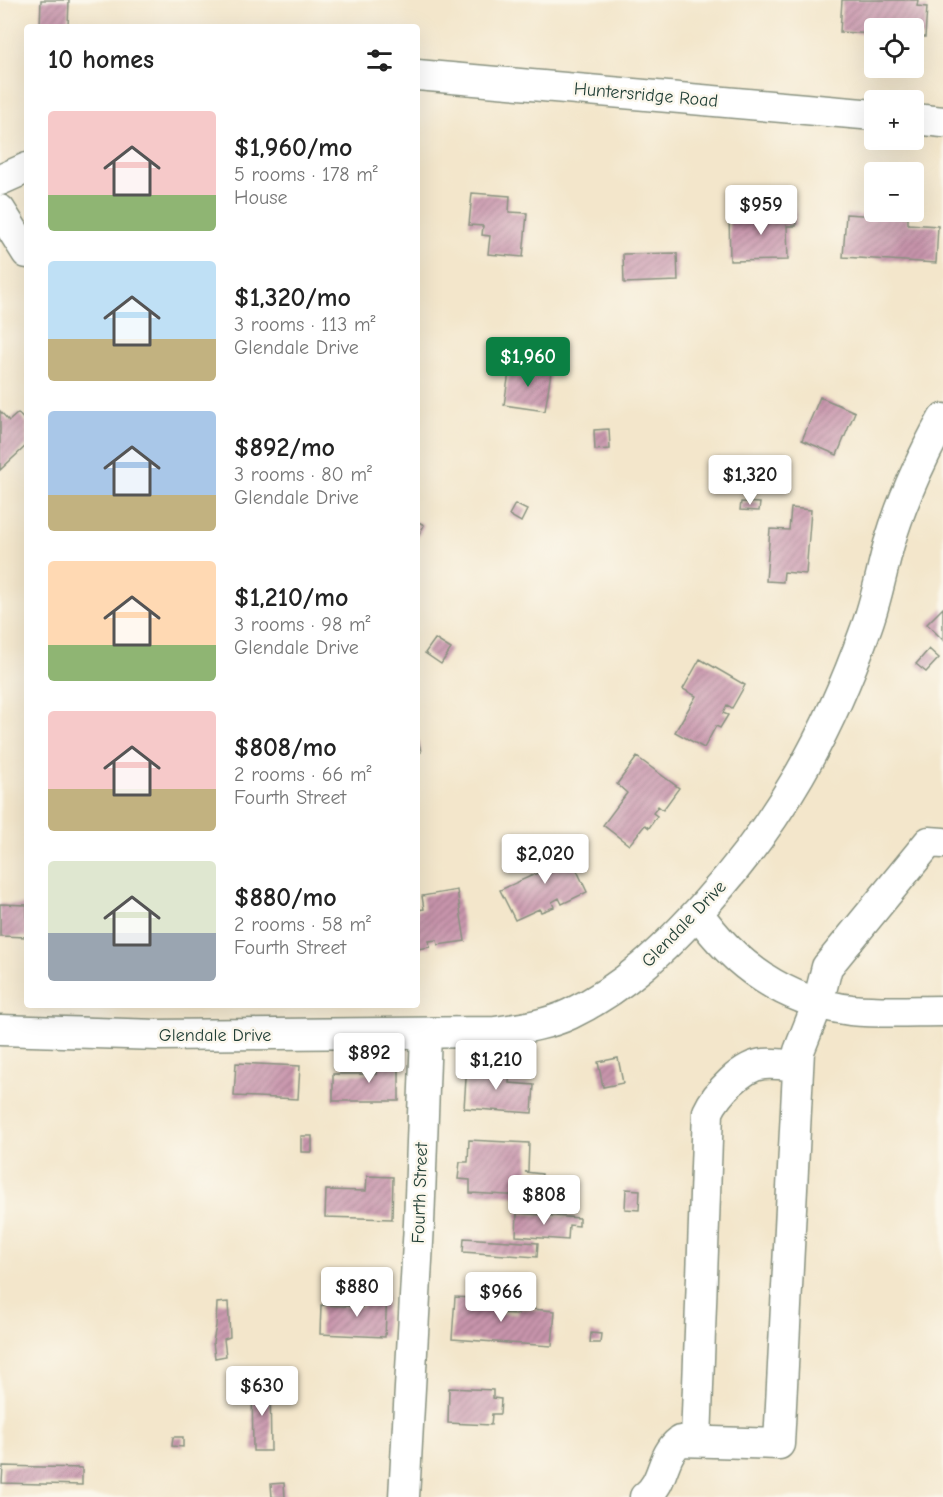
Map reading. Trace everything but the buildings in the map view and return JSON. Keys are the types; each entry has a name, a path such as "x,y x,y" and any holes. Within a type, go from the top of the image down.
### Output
{"street":[{"name":"Huntersridge Road","path":"420,75 864,115"},
{"path":"924,120 943,122"},
{"path":"0,180 24,169"},
{"path":"0,210 24,248"},
{"name":"Glendale Drive","path":"0,1030 158,1035 495,1032 533,1027 568,1015 602,997 656,956 734,872 776,816 810,759 840,697 866,629 890,542 911,484 943,419"},
{"path":"645,1497 655,1490 671,1448 680,1441 780,1444 799,1051 818,1003 827,968 938,838"},
{"path":"698,913 711,932 744,965 784,991 818,1003 862,1011 943,1011"},
{"name":"Fourth Street","path":"404,1497 419,1224 426,1033"},
{"path":"696,1441 708,1112 714,1098 746,1069 763,1064 797,1066"}]}
